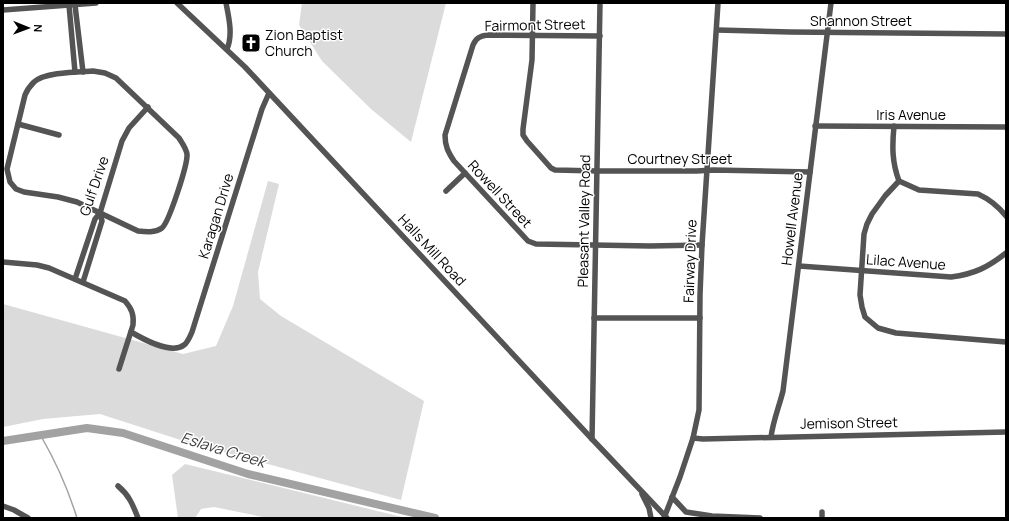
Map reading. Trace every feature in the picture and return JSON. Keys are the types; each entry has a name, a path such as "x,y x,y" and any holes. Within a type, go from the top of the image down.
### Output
{"street":[{"path":"3,10 96,3"},
{"name":"Halls Mill Road","path":"177,3 227,49 269,92 665,517"},
{"path":"226,3 230,32 230,42 227,49"},
{"name":"Courtney Street","path":"533,3 532,60 523,123 523,135 551,168 561,170 597,171 810,172"},
{"name":"Pleasant Valley Road","path":"592,439 600,3"},
{"name":"Fairway Drive","path":"665,517 693,438 699,410 702,245 718,3"},
{"name":"Howell Avenue","path":"771,437 772,425 783,391 830,3"},
{"path":"72,5 82,72"},
{"path":"72,5 75,72"},
{"name":"Shannon Street","path":"716,30 1006,34"},
{"name":"Fairmont Street","path":"466,66 476,39 487,34 600,36"},
{"name":"Rowell Street","path":"466,66 445,135 448,152 454,162 528,240 536,244 702,245"},
{"path":"82,72 99,72 116,78 179,138 182,143 187,153 187,158 173,207 166,223 162,228 148,232 138,231 77,202 58,197 24,192 16,189 12,185 7,169 25,95 30,86 37,79 46,76 82,72"},
{"name":"Karagan Drive","path":"131,332 154,343 169,348 184,345 188,340 192,332 262,109 269,92"},
{"name":"Gulf Drive","path":"75,279 95,219 100,213 122,141 129,128 148,108"},
{"path":"18,124 59,135"},
{"name":"Iris Avenue","path":"815,126 1006,127"},
{"path":"894,126 892,149 894,168 899,181 919,190 978,194 995,204 1006,216"},
{"path":"446,191 464,173"},
{"path":"899,181 885,196 872,214 864,234 860,295 866,316 878,328 896,333 1006,342"},
{"path":"83,282 102,221 100,213"},
{"path":"87,243 94,246"},
{"name":"Lilac Avenue","path":"798,266 952,277 972,273 990,265 1006,253"},
{"path":"3,262 37,265 83,282 125,301 132,311 134,318 119,369"},
{"path":"594,318 700,318"},
{"name":"Jemison Street","path":"693,438 1006,432"},
{"path":"118,486 130,499 138,518"},
{"path":"640,490 649,508 651,518"},
{"path":"672,498 686,512 712,516 760,518"},
{"path":"3,506 28,518"}],"shaded area":[{"path":"302,3 446,3 411,142 371,109 322,61 299,25"},
{"path":"268,181 279,184 258,272 260,299 281,316 424,401 401,500 190,443 100,414 43,419 3,427 3,304 183,354 216,346 233,306"},
{"path":"185,464 406,518 268,518 214,507 201,509 195,518 178,518 172,475"}],"waterway":[{"name":"Eslava Creek","path":"3,441 87,428 123,433 248,474 435,518"},
{"path":"41,436 61,476 77,518"}],"place":[{"name":"Zion Baptist Church","path":"251,43"}]}
